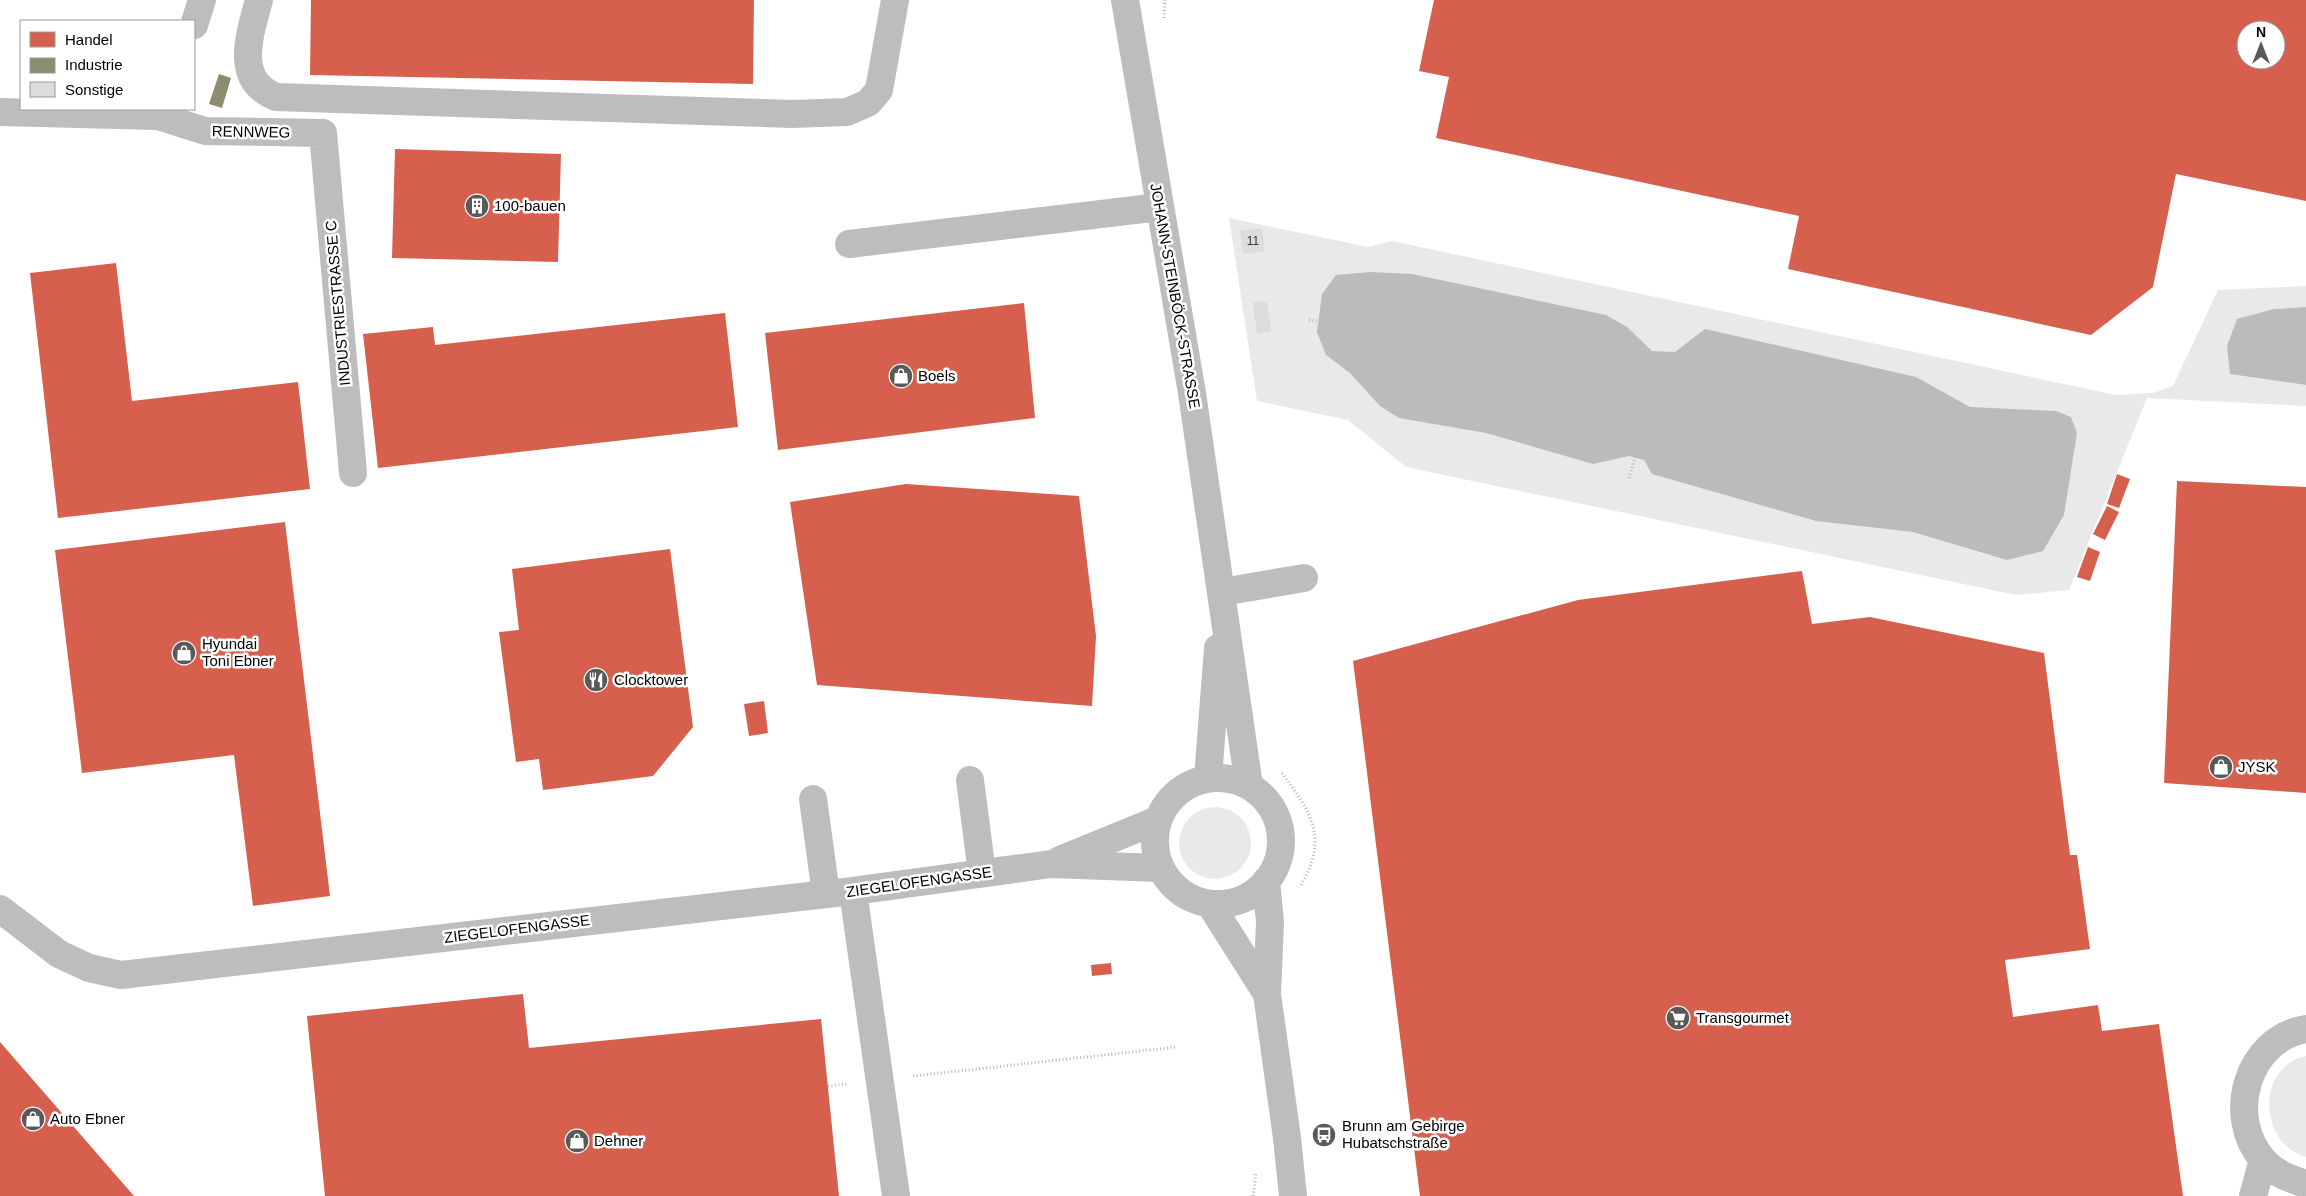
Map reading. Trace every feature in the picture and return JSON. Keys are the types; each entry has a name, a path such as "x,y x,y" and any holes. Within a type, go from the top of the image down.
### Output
{"street":[{"path":"195,22 202,0"},
{"path":"259,0 246,58 251,74 267,94 276,97 792,114 847,112 868,103 879,90 895,0"},
{"name":"JOHANN-STEINBÖCK-STRASSE","path":"1125,0 1192,393 1249,786"},
{"name":"RENNWEG","path":"0,112 159,112 205,131 324,133"},
{"name":"INDUSTRIESTRASSE C","path":"324,133 353,473"},
{"path":"849,244 1160,207"},
{"path":"1222,592 1304,578"},
{"name":"JOHANN-STEINBÖCK-STRASSE","path":"1208,778 1222,592"},
{"path":"1208,778 1229,779 1249,786 1265,800 1277,819 1281,841 1277,862 1266,881 1251,895 1231,903 1210,904 1190,898 1173,886 1160,868 1154,844 1158,820 1169,800 1187,786 1208,778"},
{"path":"970,780 982,873"},
{"path":"813,799 826,894"},
{"name":"ZIEGELOFENGASSE","path":"1051,864 1158,820"},
{"name":"ZIEGELOFENGASSE","path":"0,909 59,954 89,968 121,975 853,891 1051,864 1160,868"},
{"path":"1266,881 1270,922 1267,994 1287,1138 1292,1196"},
{"path":"853,891 896,1196"},
{"path":"1210,904 1267,994"},
{"path":"2306,1029 2296,1031 2273,1043 2256,1063 2245,1087 2243,1112 2249,1138 2263,1160 2284,1177 2306,1184"},
{"path":"2253,1196 2263,1160"},
{"path":"2302,1196 2306,1190"}],"path":[{"path":"1309,320 1353,327"},
{"path":"1629,478 1645,425"},
{"path":"1280,770 1305,804 1313,826 1312,857 1299,889"},
{"path":"828,1086 1176,1047"}],"shaded area":[{"path":"1229,218 1368,247 1392,241 2116,395 2153,393 2173,386 2218,290 2306,286 2306,307 2274,309 2230,374 2306,385 2306,406 2147,398 2069,590 2016,595 1406,467 1348,420 1257,401"},
{"path":"1370,272 1412,274 1606,315 1627,327 1652,351 1675,352 1705,329 1916,377 1970,407 2056,411 2071,417 2077,433 2064,515 2043,551 2007,560 1913,532 1816,521 1652,474 1644,460 1629,456 1593,464 1486,433 1399,418 1380,406 1350,373 1326,355 1317,332 1322,294 1336,275"},
{"path":"2306,307 2306,385 2230,374 2227,346 2237,319 2274,309"},
{"path":"1222,807 1241,817 1249,829 1251,843 1249,857 1241,869 1229,877 1208,879 1189,869 1181,857 1179,836 1189,817 1201,809"},
{"path":"2306,1056 2306,1157 2290,1149 2279,1137 2272,1122 2269,1106 2271,1089 2278,1075 2289,1063"}],"building: Handel":[{"path":"311,0 754,0 753,84 310,75"},
{"path":"1434,0 2306,0 2306,201 2176,174 2153,287 2091,335 1788,269 1799,216 1436,138 1449,77 1419,71"},
{"name":"100-bauen","path":"395,149 561,154 558,262 392,258"},
{"path":"116,263 132,401 298,382 310,489 58,518 30,273"},
{"name":"Boels","path":"1024,303 1035,418 778,450 765,333"},
{"path":"725,313 738,427 378,468 363,334 433,327 435,345"},
{"path":"2117,474 2130,479 2119,508 2107,504"},
{"path":"2177,481 2306,487 2306,793 2164,783"},
{"path":"906,484 1079,496 1096,636 1092,706 817,685 790,502"},
{"path":"2107,506 2119,512 2105,540 2093,534"},
{"name":"Hyundai Toni Ebner","path":"285,522 330,896 253,906 234,755 82,773 55,550"},
{"path":"2088,547 2100,552 2090,581 2077,577"},
{"name":"Clocktower","path":"670,549 693,727 653,776 543,790 539,759 516,762 499,632 519,630 512,569"},
{"name":"Transgourmet","path":"1802,571 1812,624 1870,617 2044,653 2070,855 2077,855 2090,949 2005,960 2013,1017 2098,1005 2102,1031 2159,1024 2183,1196 1420,1196 1353,661 1578,600"},
{"path":"764,701 768,733 749,736 744,704"},
{"path":"1111,963 1112,974 1092,976 1091,965"},
{"name":"Dehner","path":"523,994 529,1048 821,1019 839,1196 325,1196 307,1016"},
{"name":"Auto Ebner","path":"0,1042 134,1196 0,1196"}],"building: Industrie":[{"path":"219,74 231,78 222,108 209,104"}],"building: Sonstige":[{"path":"1262,228 1265,251 1244,254 1240,231"},
{"path":"1267,301 1271,332 1257,333 1253,302"}],"place":[{"name":"100-bauen","path":"477,206"},
{"name":"Boels","path":"901,376"},
{"name":"Hyundai Toni Ebner","path":"184,653"},
{"name":"Clocktower","path":"596,680"},
{"name":"JYSK","path":"2221,767"},
{"name":"Transgourmet","path":"1678,1018"},
{"name":"Auto Ebner","path":"33,1119"},
{"name":"Brunn am Gebirge Hubatschstraße","path":"1324,1135"},
{"name":"Dehner","path":"577,1141"}]}
